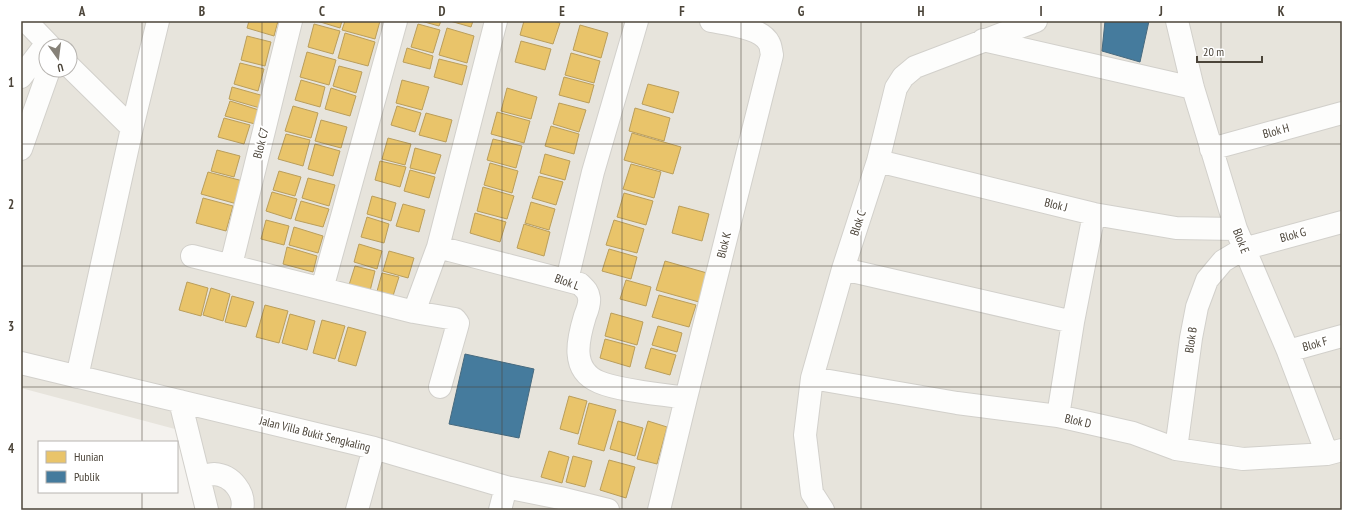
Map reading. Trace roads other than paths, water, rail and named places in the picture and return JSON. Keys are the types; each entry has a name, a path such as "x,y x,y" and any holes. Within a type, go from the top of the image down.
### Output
{"street":[{"path":"26,21 42,38"},
{"path":"77,377 132,128 158,21"},
{"name":"Blok C7","path":"231,266 291,21"},
{"path":"322,289 396,21"},
{"path":"414,312 438,246 496,21"},
{"path":"567,280 593,172 637,21"},
{"name":"Blok K","path":"659,510 772,55 769,43 762,36 752,30 711,21"},
{"name":"Blok C","path":"823,510 812,493 805,435 812,378 843,269 878,161 896,88 903,77 915,66 1036,21"},
{"name":"Blok E","path":"1177,21 1193,88 1239,239 1288,351 1335,452"},
{"path":"983,40 1193,88"},
{"path":"21,77 38,56"},
{"path":"78,75 132,128"},
{"path":"21,149 46,78"},
{"name":"Blok H","path":"1211,149 1342,113"},
{"name":"Blok J","path":"878,161 1094,214 1239,239"},
{"path":"1058,416 1073,322 1094,214"},
{"name":"Blok G","path":"1239,239 1342,222"},
{"name":"Blok B","path":"1176,449 1197,307 1207,280 1239,239"},
{"name":"Blok L","path":"438,246 580,284 588,291 590,300 578,338 578,361 590,378 608,385 686,398"},
{"path":"192,256 255,274 414,312 450,318 458,323 440,387"},
{"path":"843,269 1073,322"},
{"name":"Blok F","path":"1288,351 1342,336"},
{"name":"Jalan Villa Bukit Sengkaling","path":"21,363 374,448 506,487 608,510"},
{"name":"Blok D","path":"812,378 958,403 1058,416 1133,434 1176,449 1243,459 1335,452"},
{"path":"180,401 207,510"},
{"path":"357,510 374,448"},
{"path":"199,477 215,474 237,485 242,494 242,510"},
{"path":"500,510 506,487"}]}
